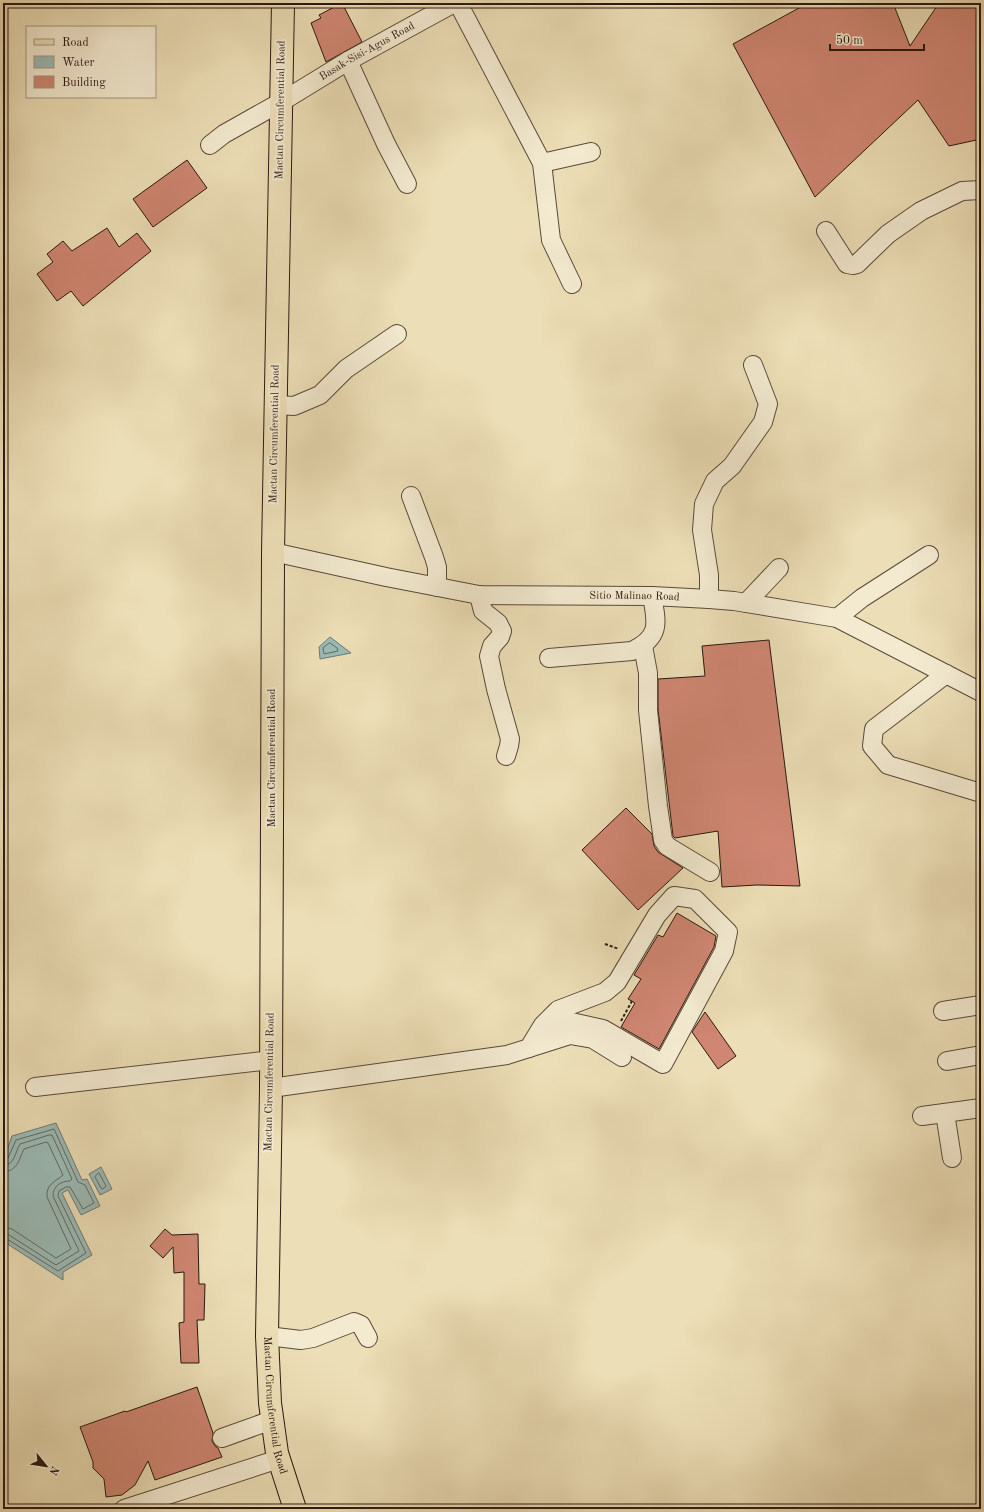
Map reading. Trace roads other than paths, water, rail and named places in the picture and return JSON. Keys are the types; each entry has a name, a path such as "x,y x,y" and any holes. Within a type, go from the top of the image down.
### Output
{"main road":[{"name":"Mactan Circumferential Road","path":"283,3 273,552 271,1088 267,1336 272,1420 279,1459 295,1509"}],"street":[{"name":"Basak-Sisi-Agus Road","path":"210,145 224,134 282,102 430,9 454,3"},
{"path":"458,3 542,163 551,240 572,284"},
{"path":"348,61 386,144 407,184"},
{"path":"542,163 591,152"},
{"path":"826,231 847,264 857,264 888,234 921,211 962,191 981,190"},
{"path":"276,405 294,406 320,395 346,369 397,334"},
{"path":"709,599 709,575 702,530 704,504 715,482 732,466 763,422 768,404 752,365"},
{"path":"411,496 437,567 437,587"},
{"name":"Sitio Malinao Road","path":"273,552 386,577 479,595 652,596 709,599 746,603 837,618 981,692"},
{"path":"837,618 862,598 929,555"},
{"path":"746,603 779,568"},
{"path":"479,595 483,611 498,623 502,631 500,637 492,646 489,656 496,689 510,739 506,756"},
{"path":"549,658 632,651 643,646 656,630 652,596"},
{"path":"643,646 648,673 648,710 663,840 667,846 710,872"},
{"path":"946,674 874,730 872,746 888,765 981,793"},
{"path":"529,1048 543,1025 558,1010 605,992 616,982 657,915 674,896 695,899 728,932 724,951 662,1064 603,1029 567,1021 543,1025"},
{"path":"943,1011 981,1005"},
{"path":"271,1088 508,1055 570,1035 593,1039 622,1057"},
{"path":"947,1061 981,1055"},
{"path":"36,1087 271,1060"},
{"path":"922,1116 981,1108"},
{"path":"946,1112 952,1158"},
{"path":"267,1336 301,1340 313,1338 354,1322 361,1325 368,1338"},
{"path":"222,1438 272,1420"},
{"path":"124,1509 279,1459"}],"water":[{"path":"330,637 351,653 320,659 319,647"},
{"path":"56,1123 82,1180 87,1179 100,1206 81,1215 68,1190 62,1193 92,1255 63,1272 63,1280 3,1241 3,1161 12,1136"},
{"path":"101,1167 112,1189 100,1195 89,1174"}]}
